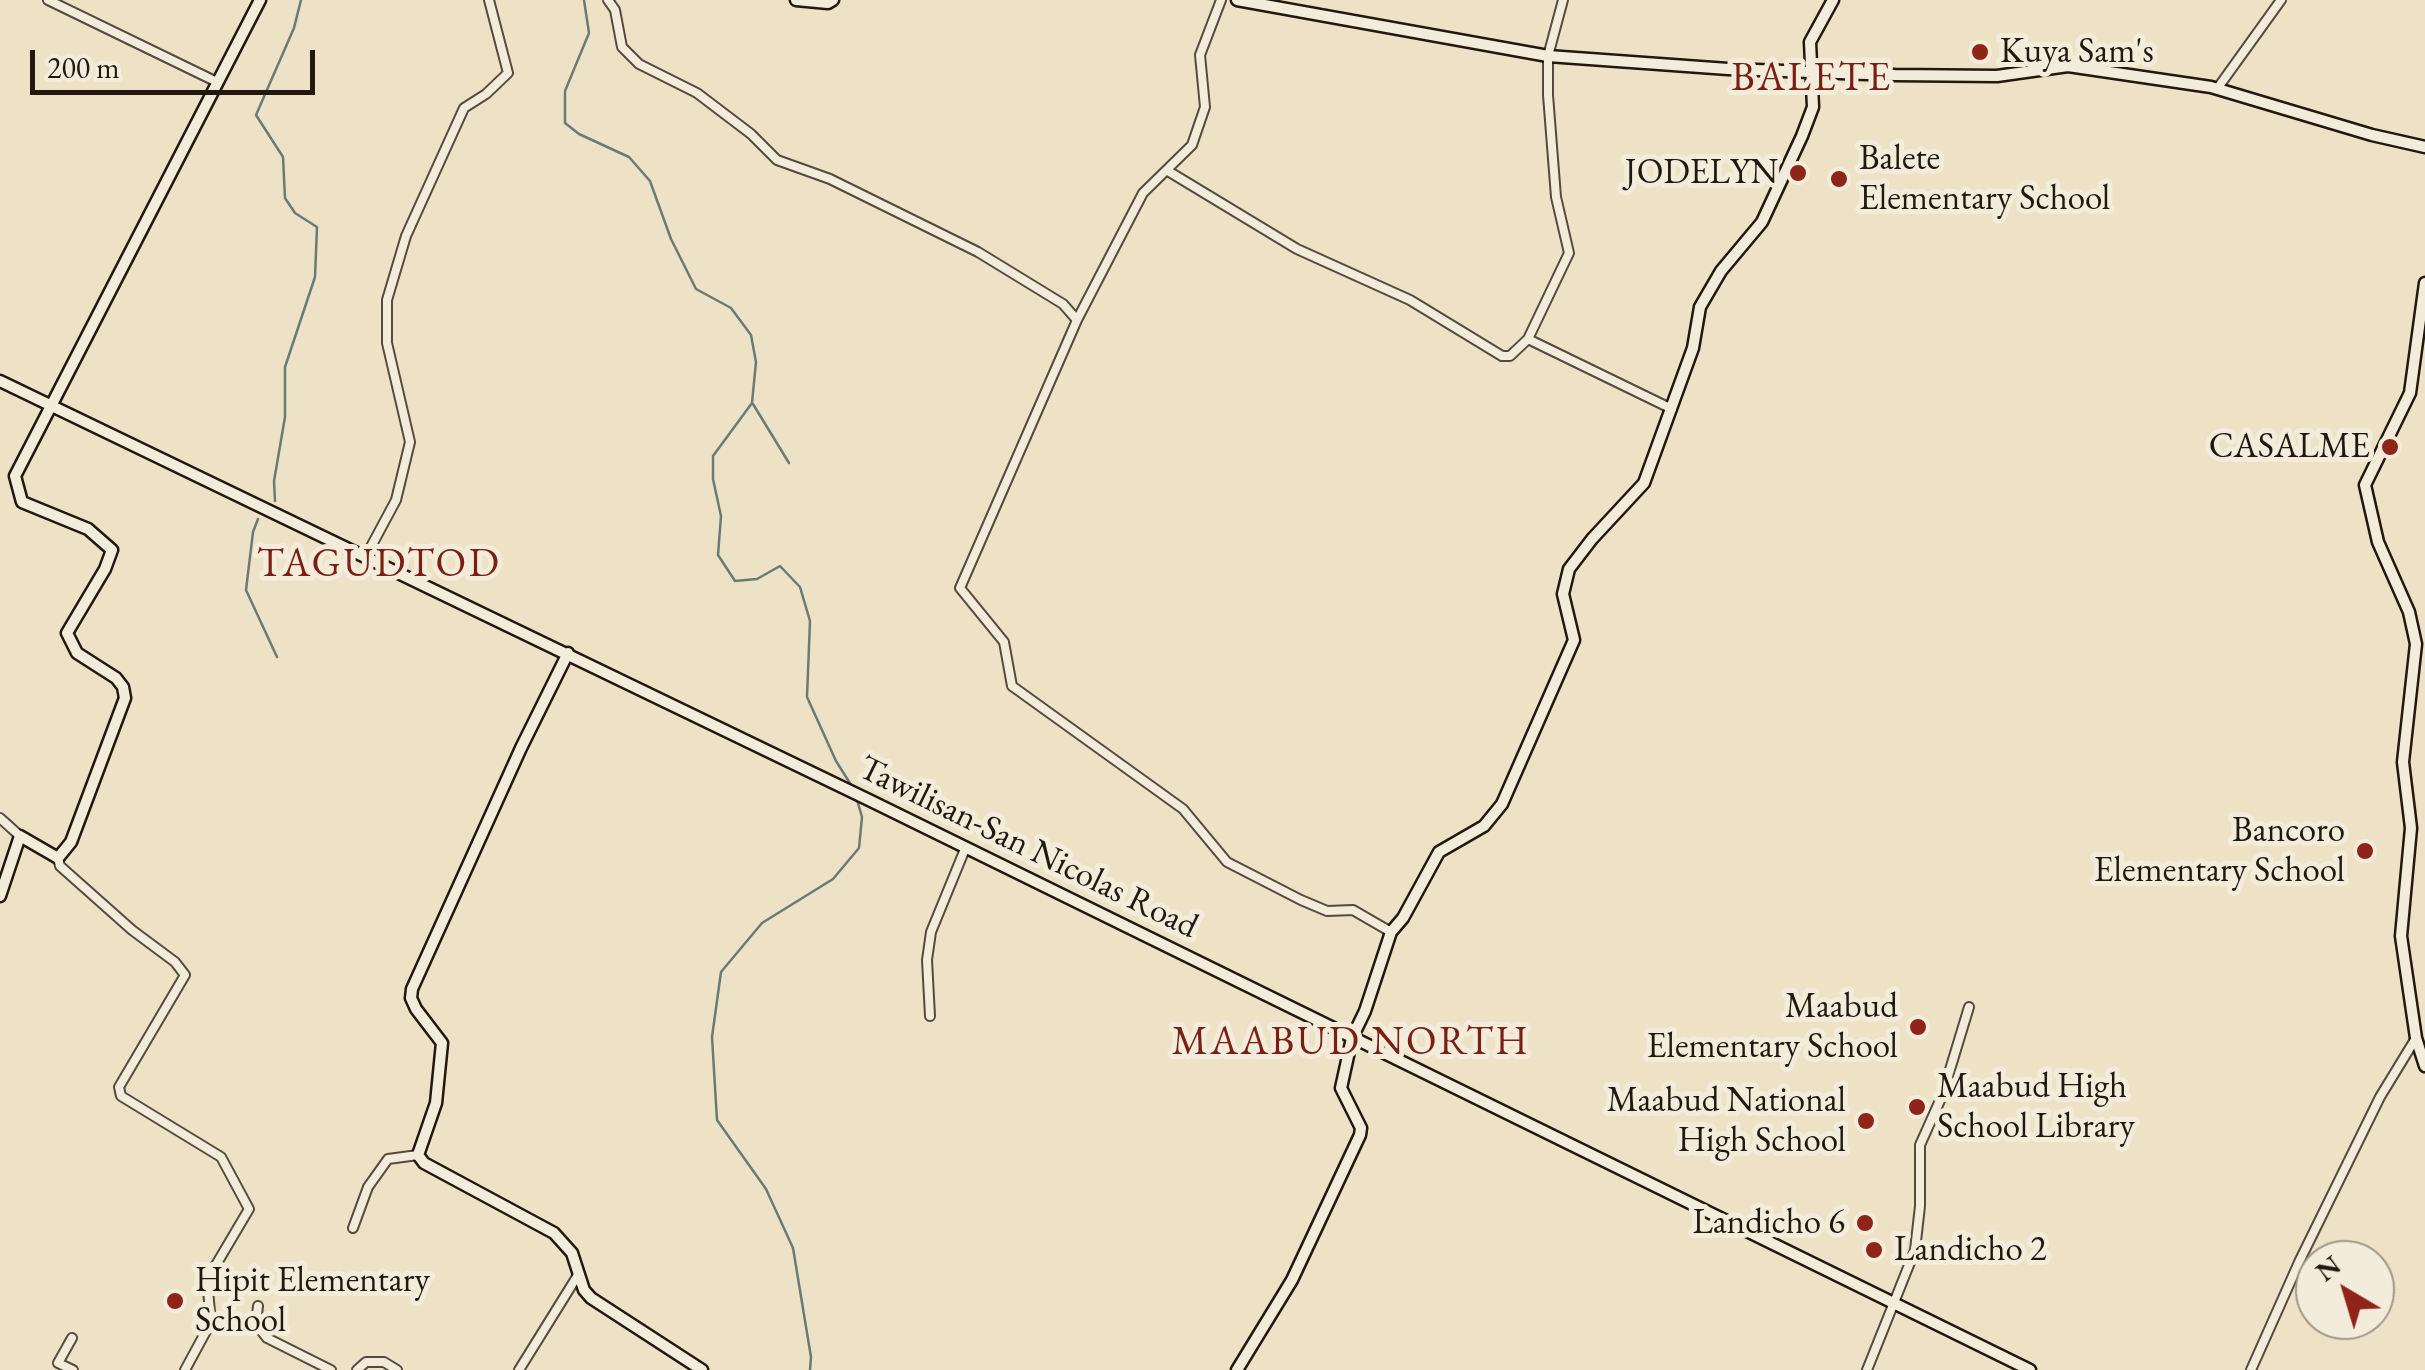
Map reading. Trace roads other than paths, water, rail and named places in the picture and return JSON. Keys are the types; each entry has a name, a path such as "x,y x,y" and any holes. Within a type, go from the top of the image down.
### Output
{"street":[{"path":"48,0 217,82"},
{"path":"58,858 71,842 125,698 116,678 77,653 67,633 112,550 88,529 22,502 14,476 260,0"},
{"path":"366,556 396,500 410,442 387,343 387,300 406,236 464,108 508,73 490,0"},
{"path":"608,0 615,10 622,47 639,64 697,93 751,134 777,160 830,179 978,252 1063,304 1077,320"},
{"path":"796,0 828,4 833,0"},
{"path":"1221,0 1200,55 1205,107 1192,145 1143,193 1077,320 960,588 1004,642 1012,686 1183,809 1227,862 1300,900 1327,911 1353,910 1391,932"},
{"path":"1237,0 1548,56 1813,73 1997,76 2068,66 2218,89 2425,147"},
{"path":"1168,171 1297,249 1410,300 1502,356 1510,356 1528,339 1569,253 1556,197 1548,56 1563,0"},
{"path":"1237,1370 1292,1280 1360,1135 1362,1128 1341,1088 1352,1038 1391,932 1403,918 1438,852 1484,826 1502,804 1574,640 1563,594 1569,569 1592,538 1644,483 1693,348 1700,307 1721,271 1762,222 1786,177 1813,106 1810,42 1833,0"},
{"path":"2218,89 2281,0"},
{"path":"2425,283 2410,393 2364,485 2378,542 2409,612 2416,644 2404,762 2411,828 2401,936 2416,1038 2425,1066"},
{"path":"1528,339 1672,409"},
{"name":"Tawilisan-San Nicolas Road","path":"0,381 871,800 2030,1370"},
{"path":"418,1154 436,1103 442,1042 416,1009 412,989 520,748 568,654"},
{"path":"0,818 20,836 58,858 60,866 175,962 185,975 118,1087 122,1096 221,1157 249,1209 207,1280 211,1322 185,1370"},
{"path":"0,896 20,836"},
{"path":"930,1016 927,960 932,932 966,849"},
{"path":"1867,1370 1915,1250 1920,1145 1942,1096 1968,1006"},
{"path":"2252,1370 2300,1260 2380,1096 2416,1038"},
{"path":"353,1228 368,1186 388,1159 418,1154"},
{"path":"418,1154 424,1163 554,1233 572,1254 591,1298 702,1370"},
{"path":"519,1370 578,1275"},
{"path":"258,1306 256,1324 267,1338 331,1370"},
{"path":"72,1338 58,1363 72,1370"},
{"path":"356,1370 366,1362 384,1362 397,1370"}],"waterway":[{"path":"275,501 274,481 285,417 285,367 315,277 317,227 295,213 285,198 283,157 256,115 294,28 301,0"},
{"path":"584,0 589,33 565,91 565,123 579,134 629,157 650,181 671,239 696,289 731,308 751,335 756,362 752,403 713,456 713,479 721,516 718,555 735,581 757,579 780,566 800,587 810,621 807,697 853,788"},
{"path":"753,404 789,463"},
{"path":"258,519 246,590 277,657"},
{"path":"810,1370 793,1248 766,1189 717,1120 712,1037 721,972 762,923 833,879 859,848 862,817 857,800"}],"place":[{"name":"Kuya Sam's","path":"1980,52"},
{"name":"JODELYN","path":"1798,173"},
{"name":"Balete Elementary School","path":"1839,179"},
{"name":"CASALME","path":"2390,447"},
{"name":"Bancoro Elementary School","path":"2365,851"},
{"name":"Maabud Elementary School","path":"1918,1027"},
{"name":"Maabud High School Library","path":"1917,1107"},
{"name":"Maabud National High School","path":"1866,1121"},
{"name":"Landicho 6","path":"1865,1223"},
{"name":"Landicho 2","path":"1874,1250"},
{"name":"Hipit Elementary School","path":"175,1301"}],"district":[{"name":"BALETE","path":"1812,79"},
{"name":"TAGUDTOD","path":"379,565"},
{"name":"MAABUD NORTH","path":"1351,1043"}]}
